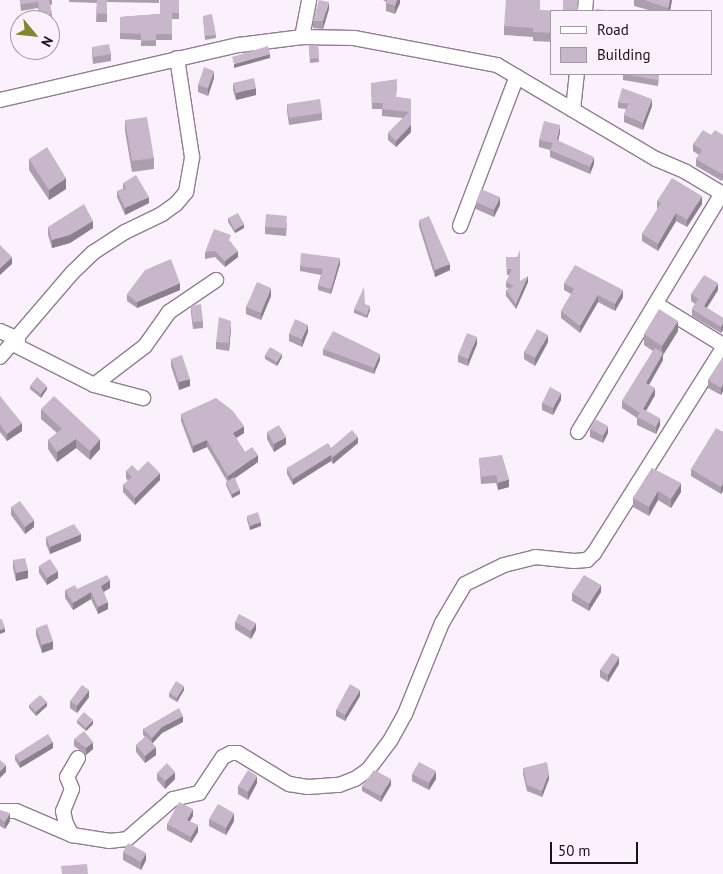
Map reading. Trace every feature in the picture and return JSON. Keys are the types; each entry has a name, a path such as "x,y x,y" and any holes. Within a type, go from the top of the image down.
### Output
{"street":[{"path":"302,37 309,0"},
{"path":"0,100 239,45 302,37 354,38 427,50 497,65 723,194 578,432"},
{"path":"0,357 15,342 72,273 94,252 125,232 162,214 176,204 186,192 192,157 177,58"},
{"path":"573,110 577,75"},
{"path":"460,226 517,76"},
{"path":"94,385 145,346 169,312 216,280"},
{"path":"0,811 16,811 72,835 109,841 127,839 173,799 199,793 223,757 230,753 238,753 289,784 308,788 339,785 368,770 405,714 442,623 465,584 504,564 535,557 580,560 594,553 723,346 656,304"},
{"path":"0,331 15,342 94,385 143,398"},
{"path":"72,835 63,811 72,789 67,776 78,758"}],"building":[{"path":"21,0 49,0 51,10 39,10 38,2 21,4"},
{"path":"97,0 107,0 107,14 96,13"},
{"path":"160,0 179,0 179,13 172,13 172,34 156,34 156,40 141,41 141,34 120,33 120,17 160,14"},
{"path":"319,0 329,2 323,21 313,21"},
{"path":"387,0 397,0 395,6 386,3"},
{"path":"506,0 540,0 540,10 550,11 550,33 533,32 533,28 504,26"},
{"path":"563,0 577,0 578,10 563,10"},
{"path":"644,0 670,0 668,8"},
{"path":"212,14 216,35 205,36 203,16"},
{"path":"109,44 111,54 93,57 92,47"},
{"path":"318,45 319,58 310,59 309,46"},
{"path":"268,46 270,54 234,64 232,57"},
{"path":"204,67 214,71 208,88 198,85"},
{"path":"629,75 659,75 658,80"},
{"path":"254,78 256,88 236,93 233,83"},
{"path":"397,79 396,97 411,99 411,125 396,141 388,133 409,112 382,109 383,103 372,103 371,83"},
{"path":"622,88 652,99 643,123 624,115 629,103 618,102"},
{"path":"320,99 322,113 289,118 287,104"},
{"path":"147,117 154,158 132,161 125,120"},
{"path":"544,121 560,125 557,140 594,157 590,167 550,150 553,143 539,140"},
{"path":"703,130 711,135 715,130 723,135 722,174 696,159 702,150 693,144"},
{"path":"47,147 66,178 49,190 29,159"},
{"path":"136,175 149,197 125,208 117,191 126,189 123,183"},
{"path":"672,178 702,196 687,220 676,213 658,244 642,234 661,203 657,201"},
{"path":"481,189 500,197 494,210 476,202"},
{"path":"84,204 93,221 70,235 52,240 48,227"},
{"path":"238,213 244,224 235,230 228,218"},
{"path":"266,214 287,216 286,228 265,227"},
{"path":"429,216 450,264 435,270 419,220"},
{"path":"214,229 231,235 229,240 238,251 225,261 215,251 205,252"},
{"path":"0,245 12,257 0,268"},
{"path":"520,250 520,281 528,276 516,304 506,290 514,286 506,282 512,269 507,269 506,257 517,257"},
{"path":"301,253 340,258 331,289 318,285 323,269 300,266"},
{"path":"171,259 180,283 137,302 127,294 145,270"},
{"path":"575,265 623,290 615,304 598,295 580,326 561,311 574,289 564,283"},
{"path":"704,275 718,283 704,306 723,318 721,327 692,309 698,299 691,294"},
{"path":"257,282 271,288 261,313 246,307"},
{"path":"364,287 365,304 370,306 367,315 354,309"},
{"path":"201,304 203,321 193,322 191,306"},
{"path":"659,309 678,321 662,346 644,334"},
{"path":"219,317 231,321 229,343 216,342"},
{"path":"295,319 308,325 302,339 289,334"},
{"path":"537,329 548,335 535,358 524,352"},
{"path":"333,331 380,354 374,368 323,349"},
{"path":"467,333 477,337 468,359 458,355"},
{"path":"270,347 282,354 277,362 265,355"},
{"path":"655,348 663,353 646,383 655,388 643,409 660,418 656,427 637,417 640,413 622,401"},
{"path":"182,355 190,379 179,382 171,359"},
{"path":"723,357 723,384 721,388 708,380"},
{"path":"37,377 47,386 41,394 30,386"},
{"path":"550,387 561,393 553,408 542,403"},
{"path":"0,396 22,423 7,434 0,424"},
{"path":"54,396 100,439 90,451 76,439 57,452 48,440 62,429 41,409"},
{"path":"216,398 233,411 244,426 233,433 245,452 252,447 258,455 228,476 207,440 193,446 181,414"},
{"path":"595,419 608,426 603,436 590,429"},
{"path":"279,425 286,437 274,444 267,432"},
{"path":"716,428 723,432 723,484 721,487 691,469"},
{"path":"352,430 358,437 333,457 331,455 293,479 287,468 328,443 331,448"},
{"path":"502,455 509,479 498,483 496,475 481,477 479,458"},
{"path":"148,461 160,473 135,498 123,485 132,477 126,471 132,465 138,471"},
{"path":"652,468 681,483 671,499 658,491 649,507 633,498"},
{"path":"234,477 240,490 232,494 226,482"},
{"path":"20,501 34,520 25,527 11,507"},
{"path":"258,512 261,522 250,526 247,516"},
{"path":"74,524 81,534 50,547 46,537"},
{"path":"25,558 28,570 16,573 13,560"},
{"path":"50,559 58,571 47,578 39,566"},
{"path":"107,575 110,580 101,586 108,602 98,607 91,592 73,603 65,590 75,585 77,589"},
{"path":"584,575 601,585 589,604 572,593"},
{"path":"239,614 256,623 251,631 235,622"},
{"path":"0,619 2,619 5,628 0,630"},
{"path":"47,624 53,641 42,645 36,628"},
{"path":"612,653 619,657 608,675 600,670"},
{"path":"176,681 184,686 177,698 169,693"},
{"path":"350,684 360,690 345,715 336,710"},
{"path":"82,685 89,690 77,706 70,701"},
{"path":"40,695 47,702 36,712 29,705"},
{"path":"179,708 183,716 162,727 152,738 143,729"},
{"path":"84,712 93,720 86,728 77,720"},
{"path":"84,731 93,742 86,748 74,739"},
{"path":"48,734 53,742 20,762 15,755"},
{"path":"146,736 156,747 145,756 136,745"},
{"path":"0,760 6,765 0,771"},
{"path":"419,762 436,771 429,783 412,774"},
{"path":"547,762 549,773 542,791 527,785 523,768"},
{"path":"167,763 175,772 165,781 157,773"},
{"path":"248,770 257,776 248,792 238,786"},
{"path":"374,770 391,779 381,796 362,786"},
{"path":"179,802 193,809 187,820 198,825 191,837 167,824"},
{"path":"218,804 234,813 226,828 209,819"},
{"path":"0,810 10,813 5,822 0,819"},
{"path":"128,843 146,853 141,862 123,852"},
{"path":"87,864 88,874 62,874 61,866"}]}
